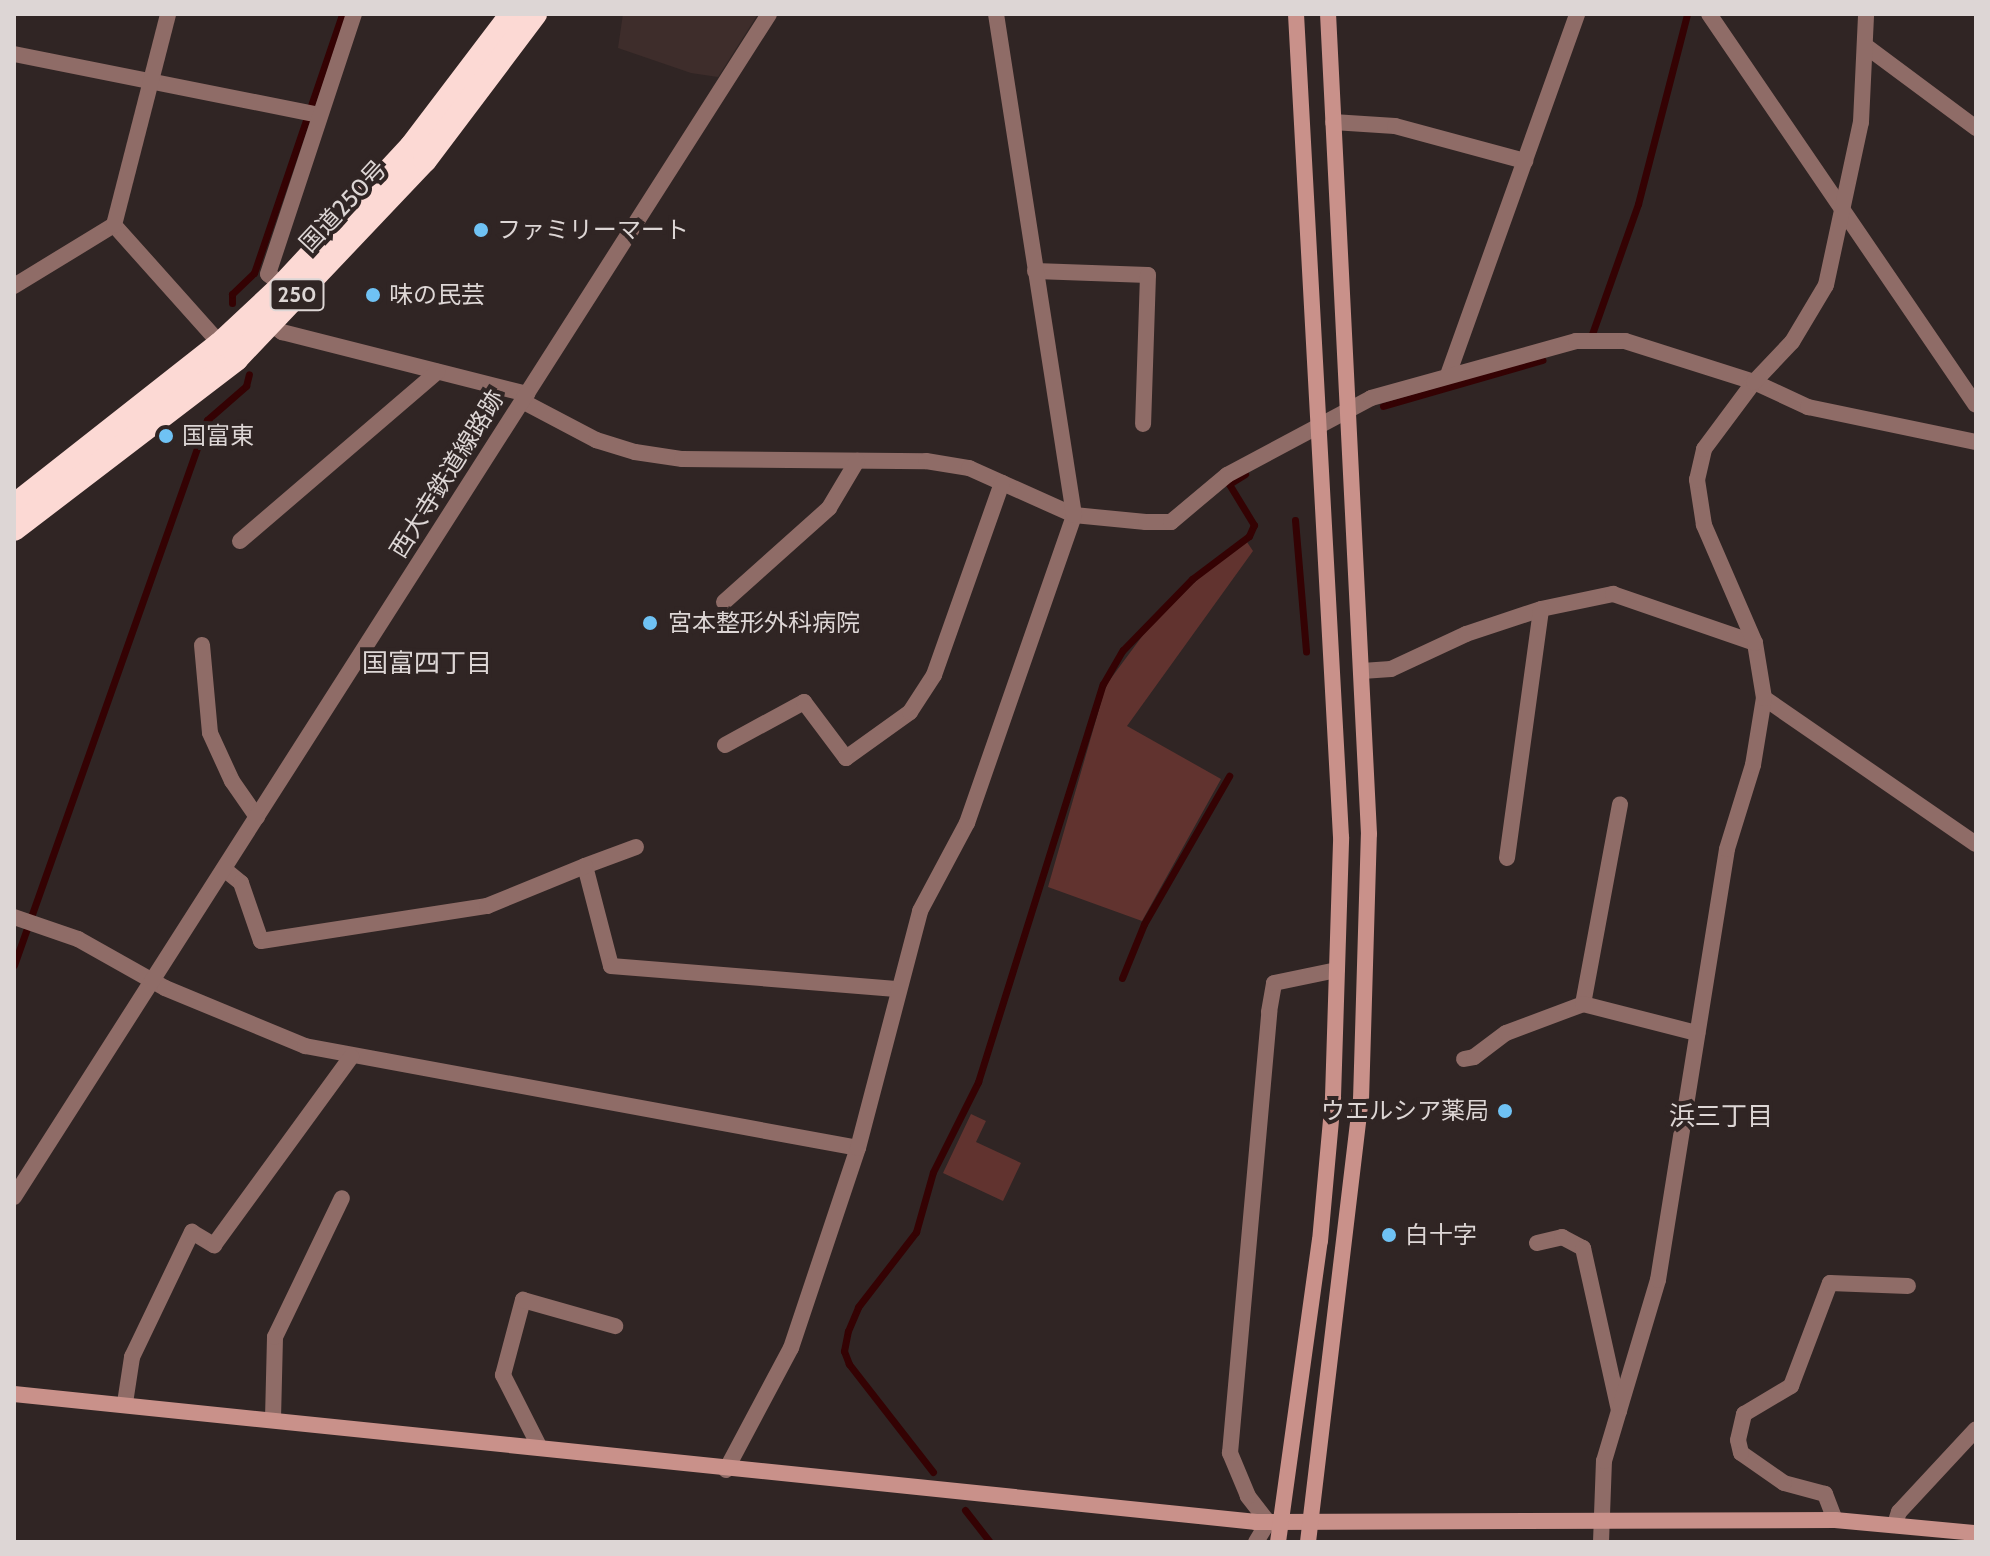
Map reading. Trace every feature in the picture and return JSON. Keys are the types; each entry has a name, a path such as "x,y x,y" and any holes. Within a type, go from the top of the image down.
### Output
{"highway":[{"name":"国道250号","path":"14,506 271,324 290,290 411,147 512,14"},
{"name":"国道250号","path":"14,529 228,352 425,160 535,14"}],"street":[{"path":"14,286 114,225 168,14"},
{"path":"290,290 268,274 312,113 354,14"},
{"name":"西大寺鉄道線路跡","path":"14,1197 769,14"},
{"path":"726,1470 791,1348 858,1148 920,911 967,823 1074,515 996,14"},
{"path":"1278,1542 1273,1522 1320,1241 1333,1097 1337,970 1339,747 1296,14"},
{"path":"1308,1542 1361,1100 1369,834 1328,14"},
{"path":"1448,375 1577,14"},
{"path":"1709,14 1976,405"},
{"path":"1601,1542 1604,1461 1658,1280 1727,849 1753,765 1764,698 1755,643 1704,525 1697,480 1704,449 1754,382 1792,342 1826,285 1861,122 1867,47 1866,14"},
{"path":"1867,47 1976,128"},
{"path":"14,54 312,113"},
{"path":"1333,122 1395,126 1525,161"},
{"path":"114,225 228,352"},
{"path":"1035,271 1148,275 1143,424"},
{"path":"271,324 282,332 524,398 596,440 635,452 682,459 926,461 969,468 1074,515 1171,522 1227,475 1348,410 1448,375 1576,341 1625,341 1754,382 1808,407 1976,442"},
{"path":"240,541 437,372"},
{"path":"724,602 829,508 857,461"},
{"path":"725,745 804,702 846,758 910,712 934,675 1002,483"},
{"path":"1362,671 1391,669 1466,634 1541,609 1613,594 1755,643"},
{"path":"1507,858 1541,609"},
{"path":"202,645 210,733 232,781 257,817"},
{"path":"1764,698 1976,844"},
{"path":"1583,1004 1620,804"},
{"path":"224,869 241,883 261,941 487,906 636,847"},
{"path":"585,866 611,966 899,989"},
{"path":"25,920 305,1046 351,1057 858,1148"},
{"path":"1273,1522 1248,1496 1230,1453 1269,1012 1274,983 1337,970"},
{"path":"1464,1059 1506,1033 1583,1004 1697,1033"},
{"path":"125,1403 132,1357 192,1232 214,1245 351,1057"},
{"path":"273,1419 275,1337 342,1198"},
{"path":"1537,1243 1562,1237 1583,1248 1620,1412"},
{"path":"1835,1520 1825,1494 1784,1483 1741,1453 1744,1414 1791,1386 1830,1283 1908,1286"},
{"path":"540,1448 503,1375 523,1300 615,1326"},
{"path":"14,1394 125,1403 726,1470 1273,1522 1835,1520 1976,1533"},
{"path":"1895,1524 1899,1512 1976,1429"},
{"path":"1256,1542 1273,1522"}],"shaded area":[{"path":"623,14 758,14 718,77 691,73 618,48"},
{"path":"1247,542 1253,551 1127,726 1221,779 1142,921 1048,887 1106,685 1149,627 1200,577"},
{"path":"971,1114 986,1121 976,1142 1021,1163 1003,1201 943,1173"}],"waterway":[{"path":"232,303 232,294 254,273 342,14"},
{"path":"1592,334 1638,204 1687,14"},
{"path":"1383,406 1542,360"},
{"path":"14,965 207,420 246,386 249,374"},
{"path":"933,1472 849,1364 844,1351 848,1331 858,1307 916,1232 933,1172 978,1082 1103,684 1123,650 1192,579 1249,536 1254,525 1229,484 1245,474"},
{"path":"1295,520 1306,652"},
{"path":"1122,978 1144,924 1229,776"},
{"path":"965,1510 990,1542"}],"place":[{"name":"ファミリーマート","path":"481,230"},
{"name":"味の民芸","path":"373,295"},
{"name":"国富東","path":"166,436"},
{"name":"宮本整形外科病院","path":"650,623"},
{"name":"ウエルシア薬局","path":"1505,1111"},
{"name":"白十字","path":"1389,1235"}],"district":[{"name":"国富四丁目","path":"427,664"},
{"name":"浜三丁目","path":"1721,1117"}]}
